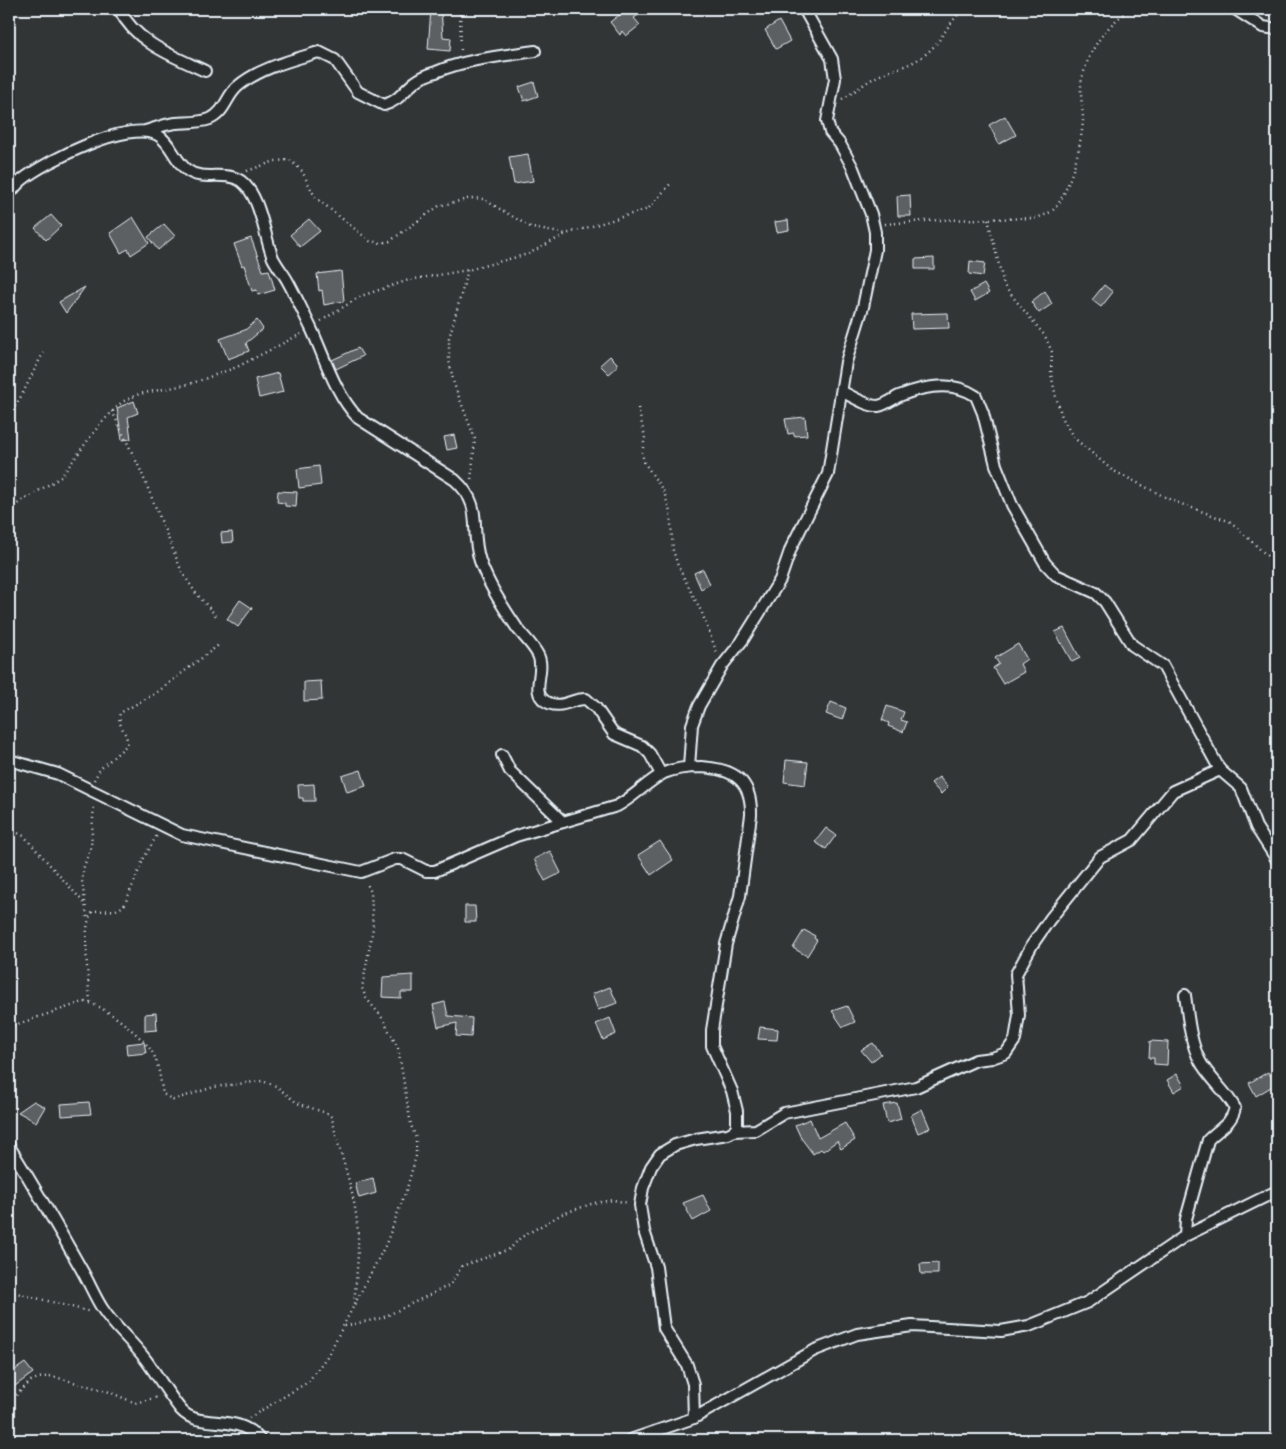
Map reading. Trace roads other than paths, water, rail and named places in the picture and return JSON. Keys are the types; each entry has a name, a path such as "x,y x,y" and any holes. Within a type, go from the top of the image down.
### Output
{"street":[{"path":"119,9 135,31 156,47 205,71"},
{"path":"689,767 692,726 699,706 722,666 742,640 780,580 791,548 822,491 833,452 846,362 864,307 875,250 874,225 853,168 840,144 830,132 827,121 835,79 832,59 813,29 804,9"},
{"path":"1235,9 1263,27 1277,29"},
{"path":"9,194 22,180 86,145 115,134 132,130 146,131 175,123 194,123 210,119 226,106 236,88 253,76 291,60 319,52 335,60 358,92 384,105 392,103 415,82 436,72 461,64 535,51"},
{"path":"146,131 165,142 180,163 192,173 231,177 242,182 251,193 274,260 311,328 346,406 358,418 456,480 468,491 473,502 479,559 500,602 538,655 542,670 538,692 545,701 558,705 586,699 596,708 614,734 642,746 650,754 661,774"},
{"path":"842,392 876,406 901,396 937,387 958,386 976,396 984,413 996,465 1009,497 1020,521 1045,564 1056,575 1096,594 1105,602 1132,645 1163,666 1220,770 1241,788 1256,827 1277,860"},
{"path":"502,755 510,771 563,822"},
{"path":"9,760 58,774 92,789 182,835 361,872 395,859 402,859 426,871 436,871 516,836 623,803 661,774 689,767 723,769 733,773 744,786 751,802 740,896 726,944 712,1030 712,1046 732,1091 738,1122 734,1131"},
{"path":"694,1418 693,1384 687,1365 664,1328 656,1267 644,1231 640,1205 643,1188 651,1166 660,1154 689,1141 734,1131 756,1130 784,1113 916,1088 976,1060 992,1058 1006,1053 1015,1040 1019,1015 1016,974 1032,945 1050,919 1100,856 1132,840 1173,791 1220,770"},
{"path":"1185,995 1190,1026 1199,1060 1215,1083 1230,1098 1235,1108 1233,1118 1227,1126 1214,1132 1208,1140 1186,1218 1186,1236"},
{"path":"9,1146 107,1316 146,1360 182,1411 191,1417 237,1424 255,1439"},
{"path":"630,1440 694,1418 815,1350 857,1334 912,1326 1001,1331 1029,1326 1088,1302 1186,1236 1277,1191"}]}
